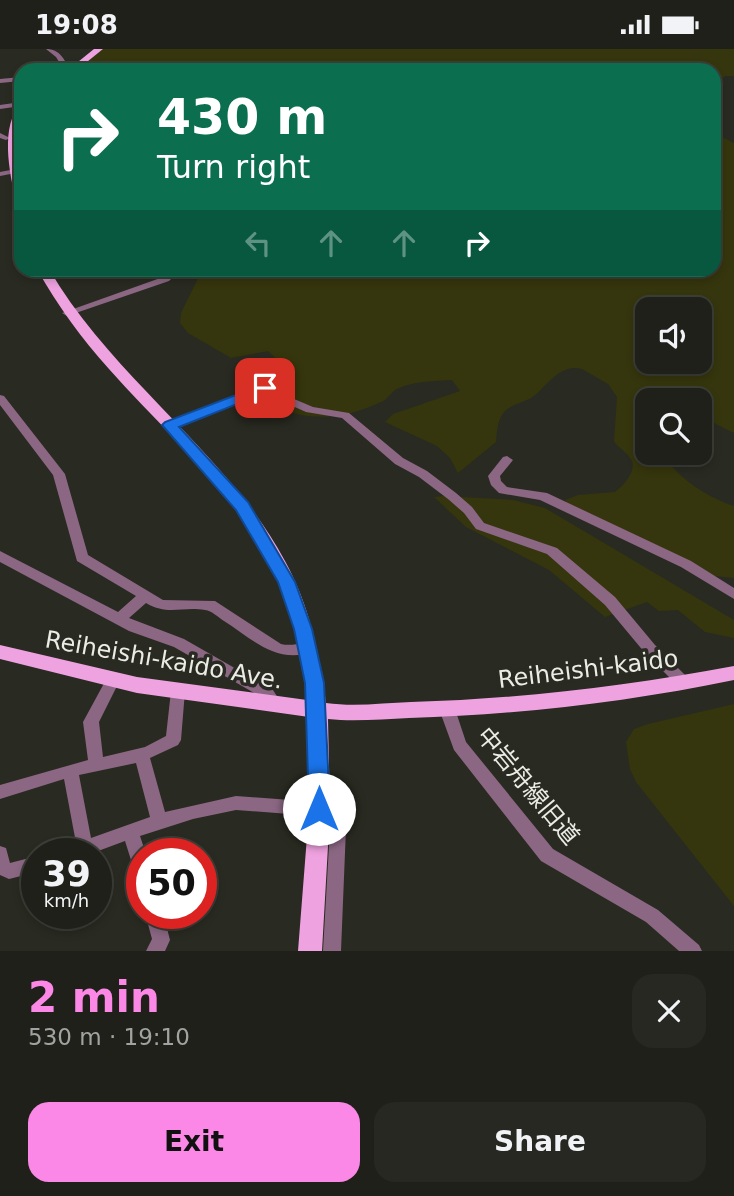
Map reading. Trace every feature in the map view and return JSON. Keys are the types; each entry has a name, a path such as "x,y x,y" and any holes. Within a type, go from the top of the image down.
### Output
{"main road":[{"path":"79,63 99,49"},
{"path":"14,117 3,137 14,164"},
{"path":"47,277 67,313 102,355 228,488 256,527 286,582 308,648 317,712 319,809 310,951"},
{"name":"Reiheishi-kaido Ave.","path":"0,652 113,680 317,712 447,709"},
{"name":"Reiheishi-kaido","path":"447,709 586,696 684,683 734,673"}],"street":[{"path":"49,49 64,63"},
{"path":"67,313 166,279"},
{"path":"170,425 261,388 310,410 345,415 399,461 424,474 452,496 468,510 480,526 552,551 610,601 650,649 684,683"},
{"path":"0,398 59,474 82,558 144,597 169,606 210,605 277,648 288,651 308,648"},
{"path":"507,460 494,476 495,482 503,490 543,496 686,565 734,594"},
{"path":"0,556 119,619 179,643 268,694 276,706"},
{"path":"119,619 144,597"},
{"path":"96,765 91,722 113,680"},
{"path":"0,792 70,771 142,756 173,740 178,691"},
{"name":"中岩舟線旧道","path":"447,709 459,744 547,855 652,916 693,951"},
{"path":"142,756 159,820"},
{"path":"70,771 83,838"},
{"path":"111,838 159,820 236,803 331,810 337,818 332,951"},
{"path":"130,831 132,838"},
{"path":"0,854 1,867 9,871 21,868"},
{"path":"155,951 160,940 158,929"}],"shaded area":[{"path":"103,49 734,49 734,76 721,79 721,63 86,63"},
{"path":"721,136 734,143 734,433 712,422 712,388 635,388 635,465 671,465 693,485 734,506 734,578 705,575 567,503 565,500 578,495 615,492 626,481 633,467 628,456 614,441 617,397 608,384 582,369 574,368 559,373 537,394 508,409 499,421 496,442 458,473 450,458 437,446 385,422 393,414 460,391 452,380 405,386 394,390 383,401 348,414 315,417 298,414 267,402 251,391 295,376 268,351 231,358 188,333 180,323 181,313 199,277 721,277"},
{"path":"434,497 513,500 545,508 734,620 734,638 705,632 678,610 659,611 647,602 605,617 549,570 466,527"},
{"path":"734,704 734,906 636,782 630,769 626,742 634,729 648,724"}],"route":[{"path":"265,388 170,425 242,506 276,560 295,604 314,683 319,809"}]}
